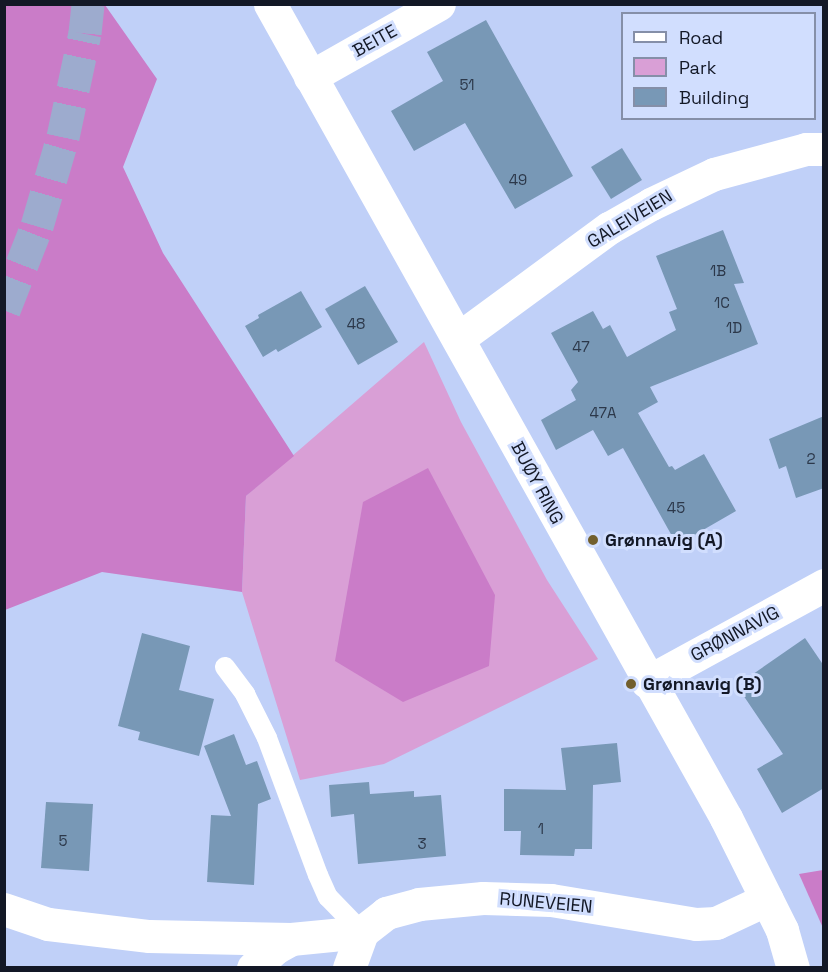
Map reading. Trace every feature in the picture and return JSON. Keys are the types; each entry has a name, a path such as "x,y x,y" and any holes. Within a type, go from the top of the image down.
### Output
{"street":[{"name":"BUØY RING","path":"270,4 459,338 647,682 726,818 782,930 793,968"},
{"name":"BEITE","path":"310,77 439,4"},
{"name":"GALEIVEIEN","path":"459,338 609,228 651,204 714,174 806,149 824,149"},
{"name":"GRØNNAVIG","path":"647,682 824,585"},
{"name":"RUNEVEIEN","path":"362,932 386,913 419,904 483,898 551,900 696,924 716,923 767,899"},
{"path":"4,909 48,924 149,936 291,939 362,932 350,968"},
{"path":"253,968 275,948 291,939"}],"lane":[{"path":"225,667 245,694 267,738 328,897 362,932"}],"green space":[{"path":"424,342 461,422 547,580 598,659 384,764 300,780 242,592 246,496"}],"shaded area":[{"path":"5,4 105,5 157,79 123,167 163,253 294,456 246,496 242,592 102,572 5,610"},
{"path":"428,468 495,595 489,666 403,702 335,661 363,502"},
{"path":"824,870 823,928 799,874"}],"building":[{"path":"486,20 573,176 515,209 465,123 414,151 391,111 443,81 427,52"},
{"path":"622,148 642,180 611,199 591,167"},
{"path":"723,230 744,283 734,284 758,344 650,387 658,402 638,413 669,467 672,466 675,470 704,454 736,511 677,545 623,448 608,456 593,430 556,450 541,420 576,400 571,390 578,382 551,333 593,311 603,329 610,325 627,357 676,330 669,312 677,309 656,256"},
{"path":"365,286 398,342 358,365 325,309"},
{"path":"301,291 322,327 278,352 276,349 263,357 245,326 259,318 258,315"},
{"path":"824,416 824,488 796,498 786,466 779,469 769,439"},
{"path":"142,633 190,646 179,690 214,699 199,756 138,740 140,732 118,726"},
{"path":"805,638 824,666 824,788 782,813 757,769 783,754 739,689 745,684 743,681"},
{"path":"234,734 246,765 257,761 271,799 258,804 254,885 207,882 211,815 231,816 204,746"},
{"path":"617,743 621,782 593,785 592,849 575,849 574,856 520,855 521,831 504,831 504,789 566,790 561,748"},
{"path":"369,782 370,794 414,791 414,797 441,795 446,856 358,864 354,814 331,817 329,785"},
{"path":"46,802 93,804 89,871 41,868"}],"tunnel":[{"path":"4,310 37,226 63,137 85,33 88,4"}],"place":[{"name":"Grønnavig (A)","path":"593,540"},
{"name":"Grønnavig (B)","path":"631,684"}]}
